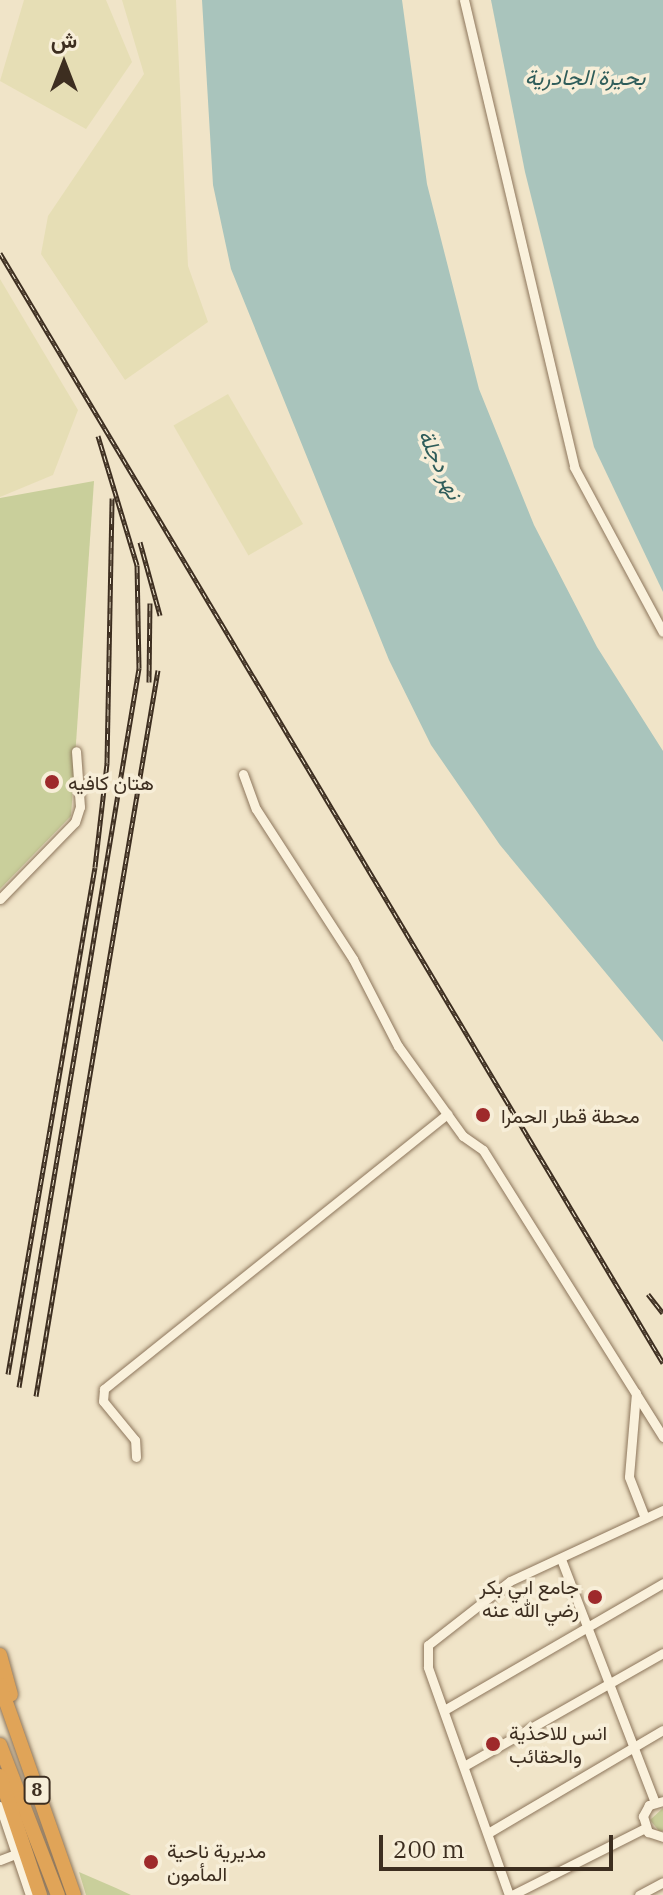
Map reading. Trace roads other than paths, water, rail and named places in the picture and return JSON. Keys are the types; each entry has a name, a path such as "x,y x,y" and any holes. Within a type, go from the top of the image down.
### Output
{"highway":[{"path":"0,1655 15,1723"},
{"name":"8","path":"0,1685 74,1895"},
{"name":"8","path":"0,1745 58,1895"},
{"path":"0,1776 40,1895"}],"street":[{"path":"464,0 574,467 663,632"},
{"path":"0,899 75,822 80,807 76,751"},
{"path":"243,774 256,809 353,959 398,1046 463,1136 483,1150 663,1437"},
{"path":"136,1457 140,1450 103,1401 104,1389 447,1114"},
{"path":"636,1393 629,1477 645,1518"},
{"path":"645,1828 510,1895 446,1709 428,1667 428,1645 510,1581 663,1510"},
{"path":"561,1559 612,1684 631,1748 659,1802 643,1816 645,1828"},
{"path":"446,1709 589,1622 663,1583"},
{"path":"464,1766 663,1653"},
{"path":"488,1833 663,1730"},
{"path":"0,1806 30,1895"},
{"path":"645,1828 663,1837"},
{"path":"0,1860 16,1854"},
{"path":"639,1895 663,1882"}],"water":[{"name":"نهر دجلة","path":"202,0 402,0 427,184 479,389 534,525 597,647 663,751 663,1042 500,845 431,745 389,660 231,269 213,185"},
{"name":"بحيرة الجادرية","path":"491,0 663,0 663,592 594,447 525,172"}],"railway":[{"path":"0,253 663,1363"},
{"path":"19,1387 139,668 137,565 98,436"},
{"path":"8,1374 95,867 107,763 112,498"},
{"path":"140,542 160,615"},
{"path":"149,682 150,603"},
{"path":"36,1396 158,670"},
{"path":"648,1294 663,1313"}],"place":[{"name":"هتان كافيه","path":"52,782"},
{"name":"محطة قطار الحمرا","path":"483,1115"},
{"name":"جامع ابي بكر رضي الله عنه","path":"595,1597"},
{"name":"انس للاحذية والحقائب","path":"493,1744"},
{"name":"مديرية ناحية المأمون","path":"151,1862"}]}
